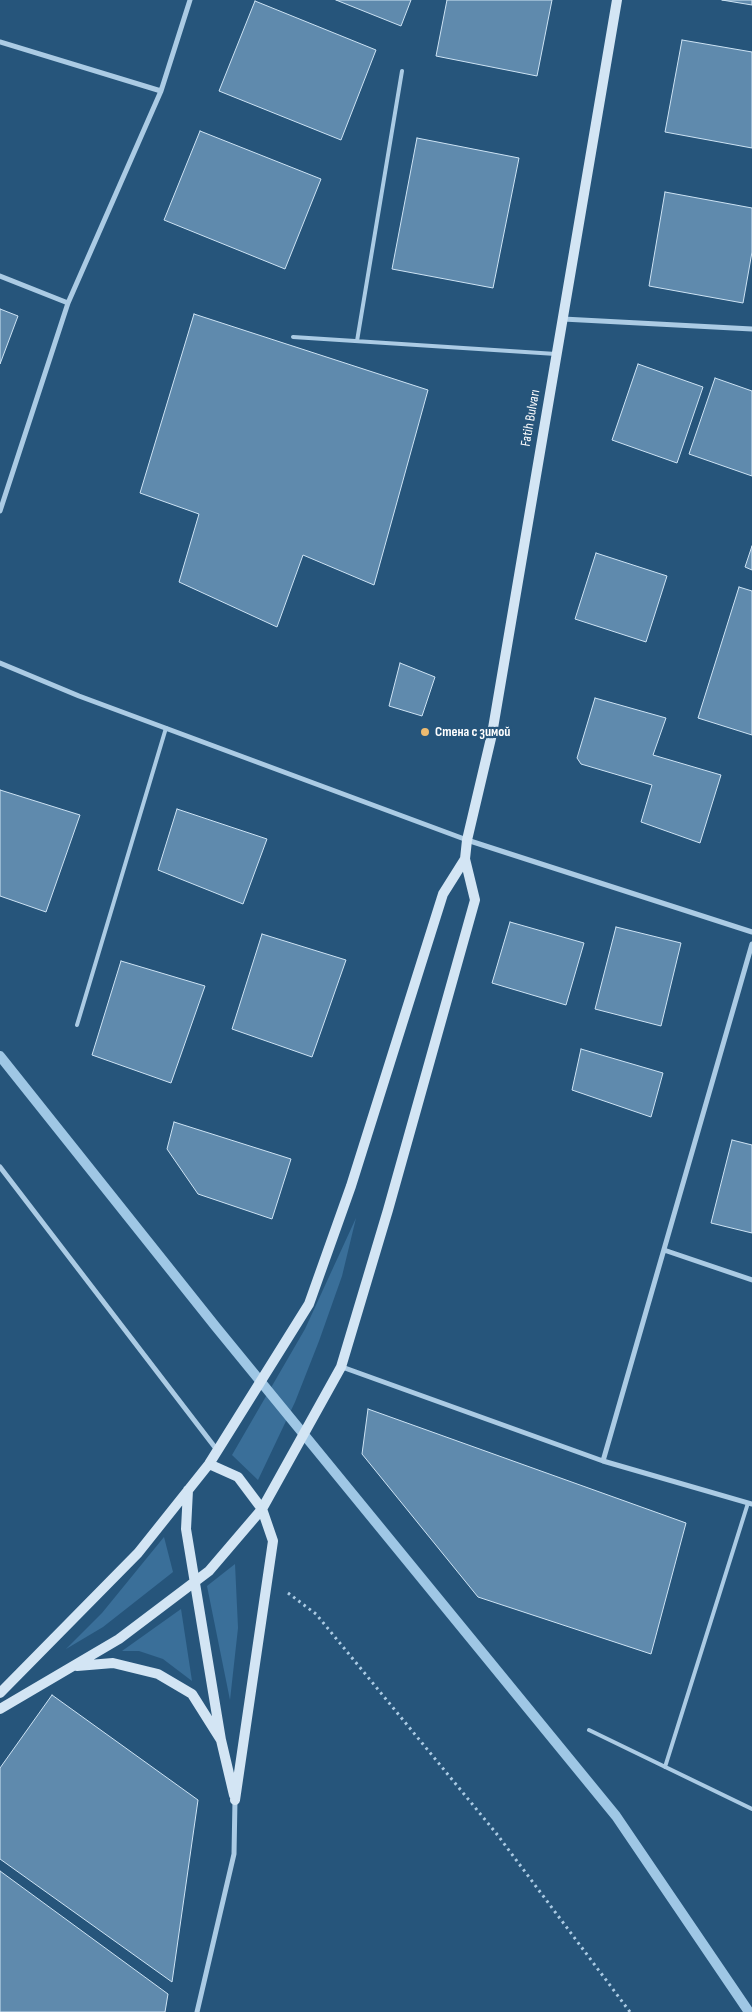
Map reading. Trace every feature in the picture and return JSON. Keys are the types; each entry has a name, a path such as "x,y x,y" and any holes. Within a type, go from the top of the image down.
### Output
{"street":[{"path":"0,511 68,303 161,91 190,0"},
{"name":"Fatih Bulvarı","path":"465,859 467,840 492,734 617,0"},
{"path":"0,42 161,91"},
{"path":"0,276 68,303"},
{"path":"562,319 752,329"},
{"path":"0,663 166,728 467,840 752,932"},
{"path":"0,1694 138,1553 209,1464 309,1304 351,1186 443,894 465,859"},
{"path":"0,1709 119,1639 209,1571 262,1509 328,1392 341,1367 388,1210 475,900 465,859"},
{"path":"603,1461 752,944"},
{"path":"0,1166 217,1450"},
{"path":"664,1250 752,1280"},
{"path":"341,1367 603,1461 750,1503"},
{"path":"197,2012 234,1854 235,1800 273,1542 262,1509 238,1477 209,1464"},
{"path":"188,1490 186,1529 222,1740 235,1800"},
{"path":"72,1667 113,1662 158,1674 192,1694 222,1740"}],"lane":[{"path":"357,341 402,71"},
{"path":"293,337 556,354"},
{"path":"77,1025 166,728"},
{"path":"665,1767 750,1503"},
{"path":"589,1730 752,1809"}],"path":[{"path":"268,1578 316,1614 496,1833 630,2012"}],"shaded area":[{"path":"356,1218 342,1276 319,1341 295,1402 258,1480 232,1455 305,1329"},
{"path":"164,1537 173,1572 103,1627 66,1649 102,1613"},
{"path":"235,1564 238,1628 230,1700 207,1586"},
{"path":"181,1609 192,1681 163,1659 139,1651 122,1651"}],"building":[{"path":"336,0 411,0 401,26"},
{"path":"447,0 552,0 537,76 436,56"},
{"path":"722,0 752,0 752,5"},
{"path":"255,1 376,50 341,140 219,91"},
{"path":"682,40 752,52 752,148 665,132"},
{"path":"200,131 321,179 285,269 164,220"},
{"path":"417,138 519,158 493,288 392,269"},
{"path":"665,192 752,208 752,252 743,303 649,286"},
{"path":"0,309 18,316 0,364"},
{"path":"194,314 428,390 374,585 303,555 277,627 179,582 199,514 140,493"},
{"path":"638,364 703,387 677,463 612,440"},
{"path":"715,378 752,391 752,476 689,454"},
{"path":"752,546 752,570 745,567"},
{"path":"596,553 667,576 646,642 575,619"},
{"path":"739,587 752,591 752,735 698,718"},
{"path":"400,663 435,677 422,716 389,706"},
{"path":"595,698 666,718 653,755 721,775 700,843 641,822 652,785 581,764 577,758"},
{"path":"0,790 80,815 46,912 0,896"},
{"path":"177,809 267,839 243,904 158,870"},
{"path":"510,922 584,943 566,1005 492,983"},
{"path":"616,927 681,943 661,1026 595,1009"},
{"path":"262,934 346,960 312,1057 232,1029"},
{"path":"121,961 205,986 171,1083 92,1055"},
{"path":"581,1049 663,1073 651,1117 572,1090"},
{"path":"174,1122 291,1159 272,1219 198,1194 167,1149"},
{"path":"732,1140 752,1145 752,1233 711,1223"},
{"path":"368,1409 686,1523 651,1654 478,1597 362,1454"},
{"path":"52,1695 198,1800 172,1982 0,1859 0,1768"},
{"path":"0,1871 168,1994 165,2012 0,2012"}],"waterway":[{"path":"0,1056 216,1327 616,1816 749,2012"}],"place":[{"name":"Стена с зимой","path":"425,732"}]}
